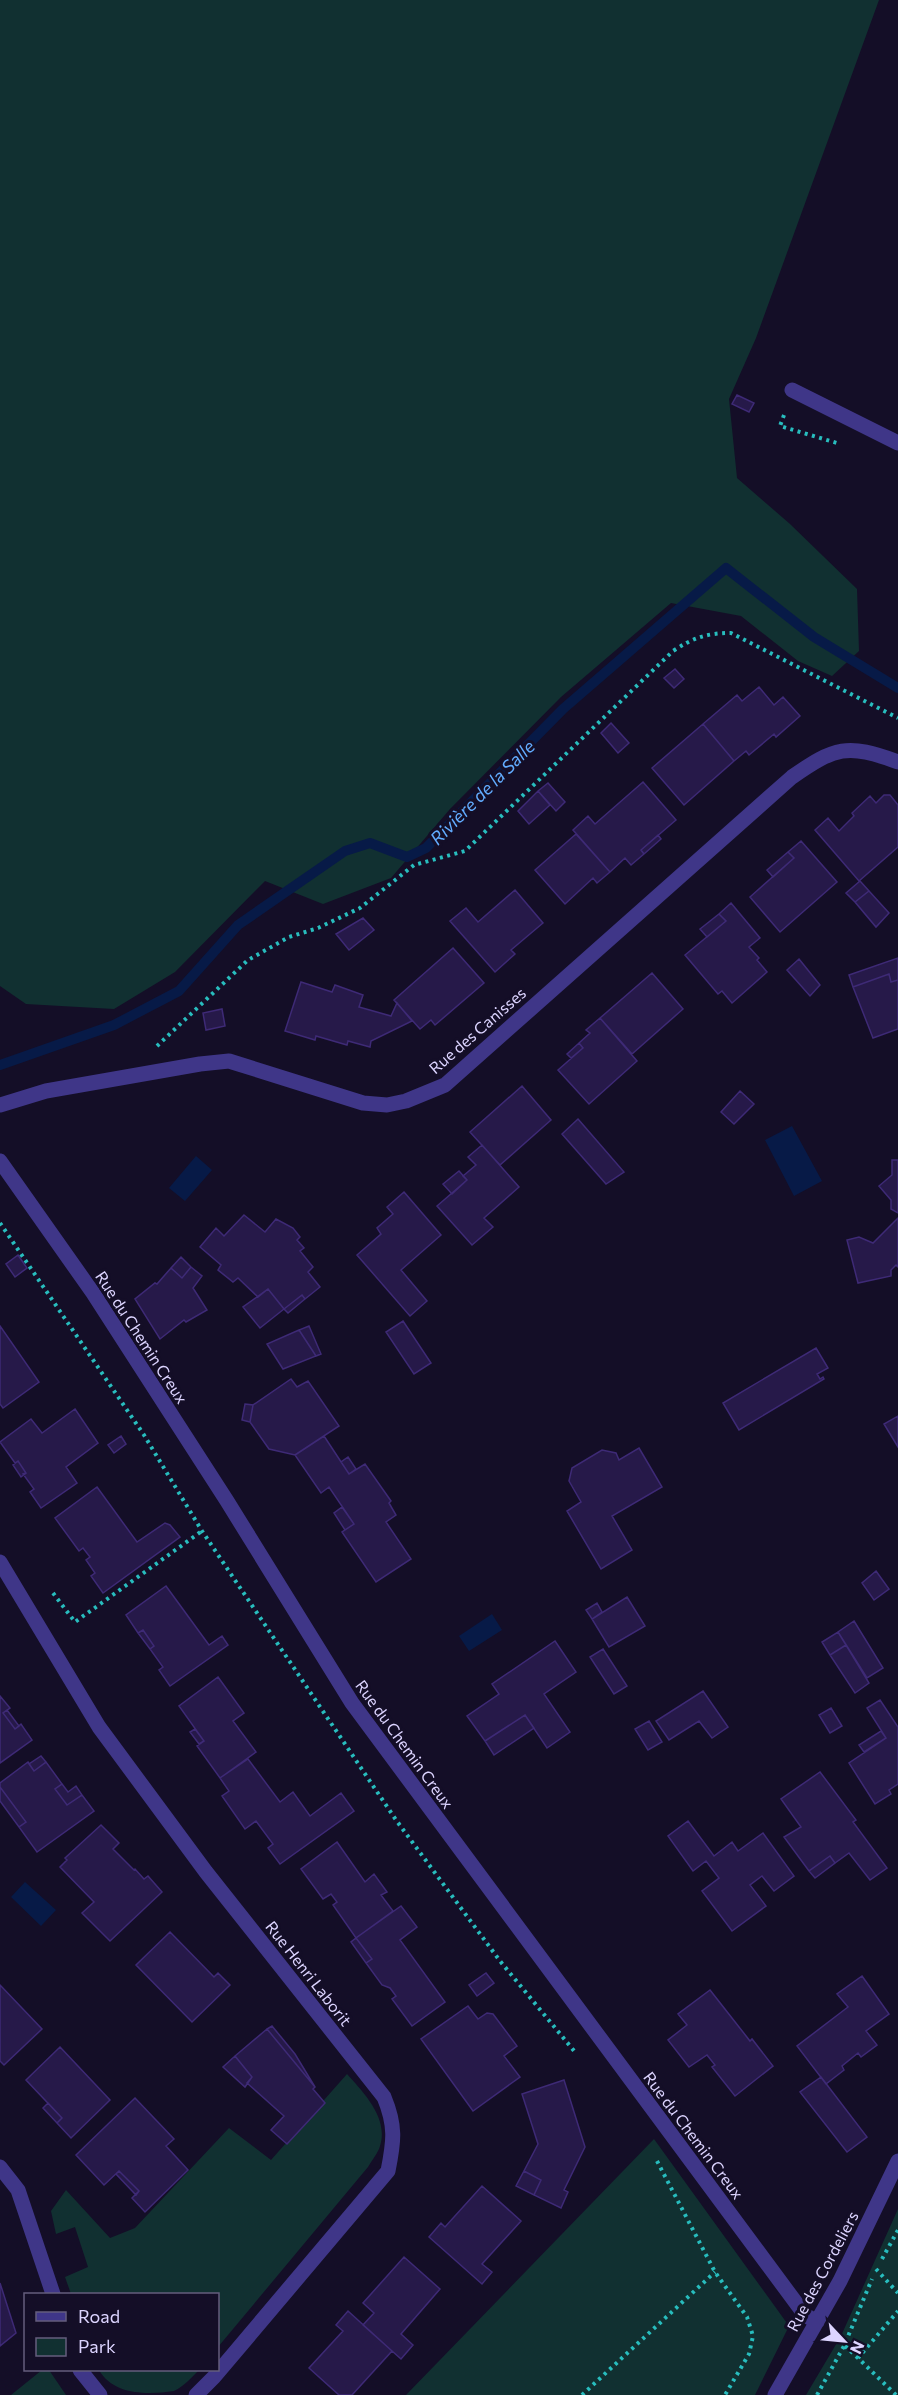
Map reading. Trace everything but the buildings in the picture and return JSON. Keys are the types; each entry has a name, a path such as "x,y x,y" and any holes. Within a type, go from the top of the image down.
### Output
{"street":[{"path":"792,390 898,443"},
{"name":"Rue des Canisses","path":"0,1105 46,1091 229,1061 363,1103 387,1105 426,1094 445,1085 792,777 818,758 839,750 858,750 898,762"},
{"name":"Rue du Chemin Creux","path":"0,1161 93,1293 352,1703 805,2315 817,2322"},
{"name":"Rue Henri Laborit","path":"0,1562 99,1727 206,1872 384,2097 393,2118 394,2141 388,2171 214,2377 196,2395"},
{"name":"Rue des Cordeliers","path":"775,2395 840,2281 898,2161"},
{"path":"0,2167 18,2190 52,2293"},
{"path":"81,2371 100,2395"}],"path":[{"path":"156,1047 248,960 289,937 318,928 360,908 414,865 465,851 673,651 690,640 711,633 731,633 898,718"},
{"path":"53,1593 75,1623 202,1531"},
{"path":"817,2395 844,2346 876,2269 898,2230"},
{"path":"876,2269 898,2293"},
{"path":"582,2395 716,2272"},
{"path":"858,2358 898,2310"},
{"path":"844,2346 896,2395"}],"green space":[{"path":"0,0 879,0 756,338 729,399 737,478 790,524 857,589 859,651 832,676 798,661 741,616 671,603 561,697 450,809 391,878 323,904 265,881 175,972 114,1009 26,1004 0,986"},
{"path":"347,2074 367,2097 378,2116 382,2136 378,2151 368,2167 219,2346 219,2293 71,2293 65,2277 88,2267 75,2227 56,2234 51,2211 66,2190 110,2238 135,2228 229,2128 271,2160"},
{"path":"654,2139 789,2326 755,2395 406,2395"},
{"path":"898,2209 898,2395 806,2395 841,2336"},
{"path":"41,2371 50,2371 66,2395 11,2395"},
{"path":"100,2371 198,2371 174,2391 153,2393 122,2389 105,2378"}],"water":[{"path":"792,1126 822,1181 794,1196 765,1140"},
{"path":"196,1156 212,1170 185,1201 169,1188"},
{"path":"492,1614 502,1630 469,1651 459,1636"},
{"path":"25,1882 56,1910 41,1926 11,1897"}],"waterway":[{"name":"Rivière de la Salle","path":"0,1065 114,1025 179,991 238,925 345,851 370,843 407,857 426,848 563,709 726,568 814,637 898,688"}]}
